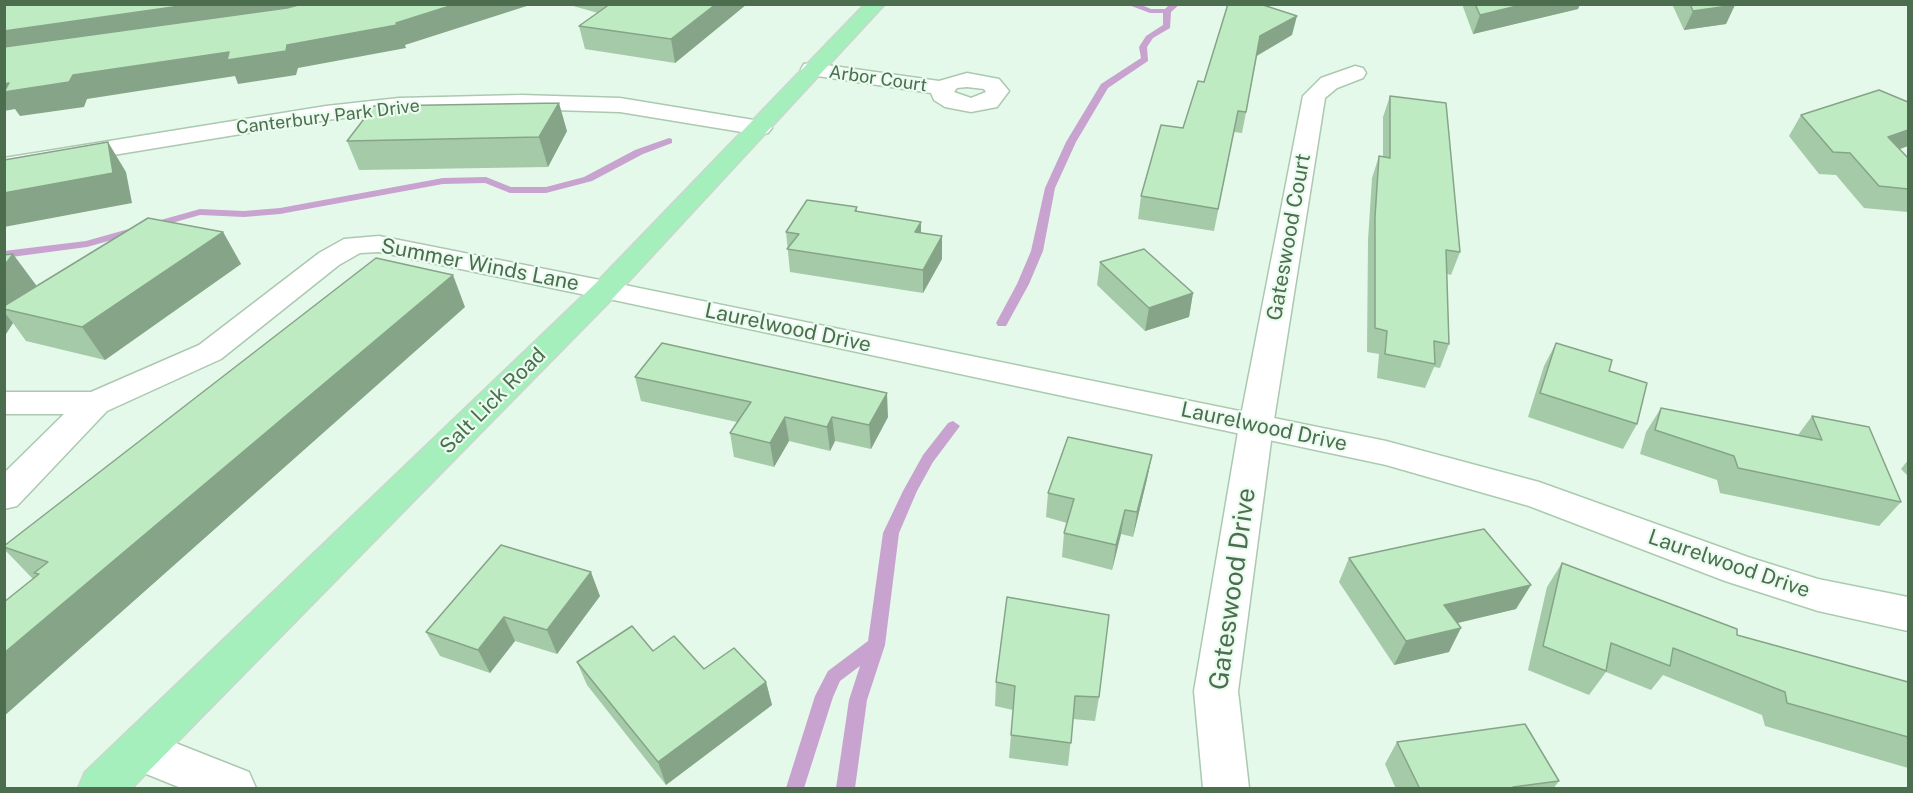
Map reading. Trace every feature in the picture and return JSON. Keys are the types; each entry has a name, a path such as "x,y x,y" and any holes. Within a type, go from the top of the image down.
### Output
{"main road":[{"name":"Salt Lick Road","path":"101,789 605,290 876,4"}],"street":[{"name":"Arbor Court","path":"812,69 943,88"},
{"name":"Gateswood Court","path":"1256,426 1314,96 1329,83 1355,73"},
{"name":"Canterbury Park Drive","path":"4,166 326,113 399,105 521,102 620,105 760,128"},
{"name":"Summer Winds Lane","path":"4,403 95,403 210,352 329,259 354,245 379,244 605,290"},
{"name":"Laurelwood Drive","path":"605,290 1256,426 1472,475 1539,495 1739,570 1818,595 1908,614"},
{"path":"4,496 95,403"},
{"name":"Gateswood Drive","path":"1226,789 1216,691 1256,426"},
{"path":"140,750 233,789"}],"building":[{"path":"4,4 194,4 4,31"},
{"path":"302,4 456,4 396,23 397,25 287,45 286,51 227,60 229,52 73,75 69,82 4,92 9,83 4,84 4,47 287,8"},
{"path":"610,4 716,4 671,39 579,26"},
{"path":"1228,4 1260,4 1297,16 1260,36 1246,112 1238,111 1218,209 1141,196 1161,125 1183,128 1198,81 1204,82"},
{"path":"1475,4 1525,4 1480,15"},
{"path":"1690,4 1735,4 1735,5 1693,11"},
{"path":"1879,90 1908,102 1908,130 1888,137 1908,158 1908,189 1879,186 1850,153 1833,152 1801,115"},
{"path":"1390,96 1446,103 1460,252 1446,250 1449,344 1434,341 1435,364 1385,354 1387,331 1375,328 1375,217 1379,156 1390,158"},
{"path":"559,103 539,137 347,141 374,106"},
{"path":"108,142 113,173 4,193 4,160"},
{"path":"807,200 857,207 855,211 921,222 915,232 942,236 923,270 787,249 799,234 786,232"},
{"path":"148,218 223,232 82,327 4,309 4,306"},
{"path":"1144,249 1193,293 1149,308 1100,262"},
{"path":"13,254 4,266 4,255"},
{"path":"376,258 453,275 4,653 4,602 39,574 34,573 48,562 4,546"},
{"path":"662,343 887,393 869,425 832,417 827,427 785,417 770,443 730,433 751,402 635,377"},
{"path":"1556,343 1612,360 1609,371 1647,383 1637,424 1540,393"},
{"path":"1661,408 1822,440 1812,416 1869,427 1901,502 1738,468 1734,456 1655,430"},
{"path":"1068,437 1152,455 1137,512 1125,510 1116,545 1064,533 1074,499 1048,493"},
{"path":"1484,529 1531,585 1444,605 1461,628 1406,641 1349,558"},
{"path":"501,545 591,572 547,630 504,617 478,650 426,632"},
{"path":"1562,563 1737,629 1737,635 1908,682 1908,737 1787,703 1785,692 1673,648 1670,666 1611,643 1606,671 1543,646"},
{"path":"1007,597 1109,615 1099,697 1075,696 1071,743 1011,735 1015,686 996,682"},
{"path":"632,626 653,651 674,636 704,669 734,648 766,682 658,762 577,662"},
{"path":"1525,724 1559,781 1513,787 1514,789 1420,789 1397,742"}],"waterway":[{"path":"1130,4 1150,11 1167,11"},
{"path":"1167,11 1176,4"},
{"path":"1002,323 1023,284 1037,251 1050,188 1071,142 1104,86 1145,59 1143,47 1150,36 1167,26 1167,11"},
{"path":"4,255 87,244 200,212 244,214 280,211 443,181 486,180 510,190 546,190 588,179 639,152 669,141"},
{"path":"876,645 891,533 928,459 953,426"},
{"path":"795,788 824,696 834,676 876,645"},
{"path":"846,788 858,700 876,645"}]}
